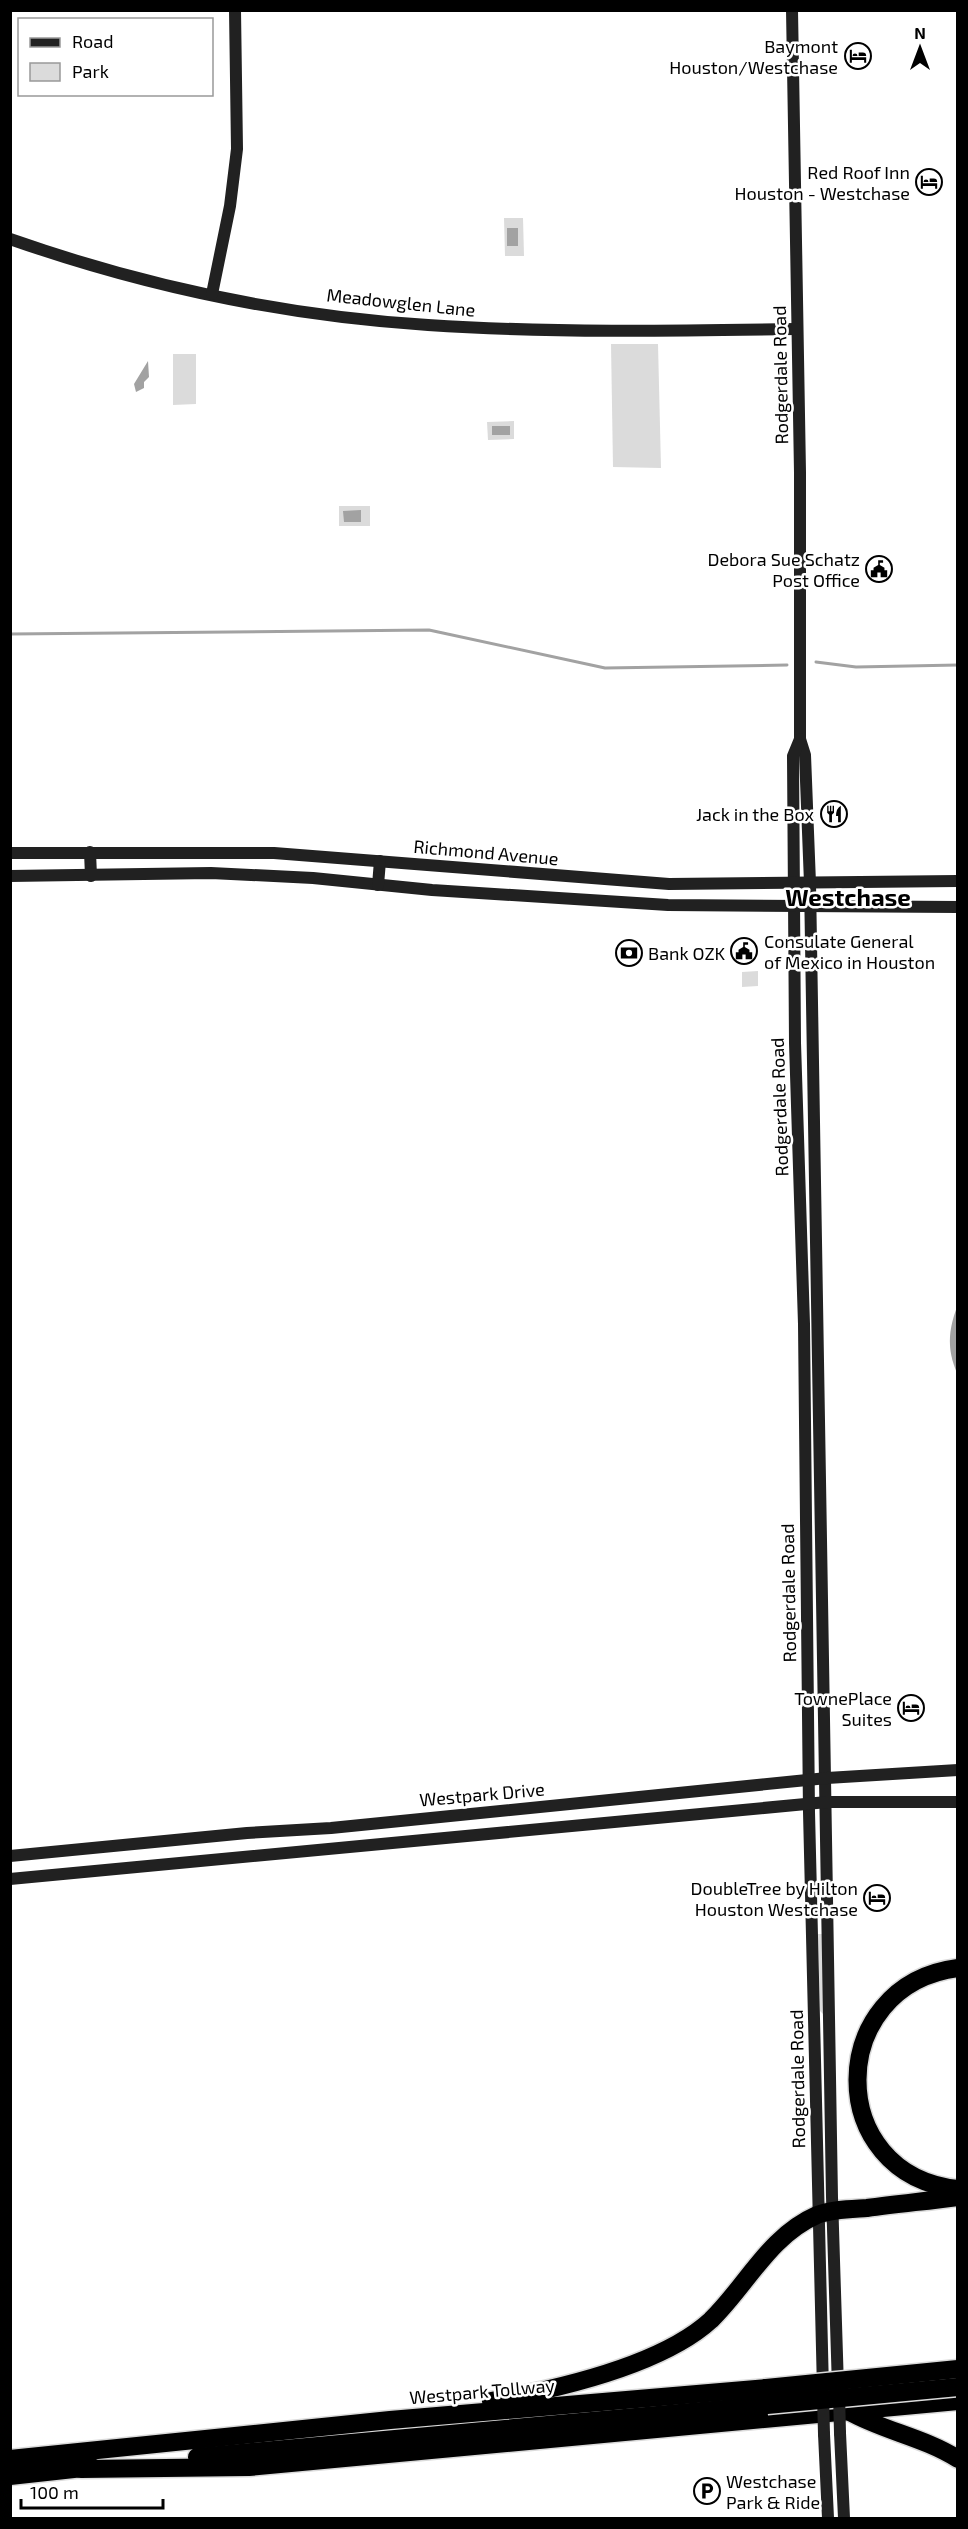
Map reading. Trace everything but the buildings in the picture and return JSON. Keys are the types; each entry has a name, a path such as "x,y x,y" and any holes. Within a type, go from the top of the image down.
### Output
{"highway":[{"path":"957,1968 935,1971 898,1991 879,2009 863,2036 856,2067 860,2107 870,2136 880,2151 909,2174 928,2183 957,2189"},
{"path":"390,2420 536,2393 616,2369 668,2348 710,2320 771,2248 799,2226 826,2213 957,2198"},
{"name":"Westpark Tollway","path":"10,2476 766,2396 957,2369"},
{"name":"Westpark Tollway","path":"10,2459 390,2420 766,2396 957,2387"},
{"path":"81,2469 249,2467 957,2401"},
{"path":"848,2411 869,2423 922,2440 957,2459"}],"street":[{"path":"212,294 230,206 237,149 235,10"},
{"name":"Rodgerdale Road","path":"792,10 800,740 805,755 810,883 827,1778 829,2066 823,2395 828,2518"},
{"name":"Meadowglen Lane","path":"10,239 132,276 212,294 359,318 426,325 603,332 796,329"},
{"name":"Rodgerdale Road","path":"800,740 794,756 795,1043 804,1324 814,2066 839,2394 844,2518"},
{"path":"90,852 90,876"},
{"path":"211,873 219,852"},
{"name":"Richmond Avenue","path":"10,853 219,852 380,861 669,884 957,881"},
{"path":"378,885 380,861"},
{"path":"10,876 211,873 313,878 378,885 668,905 957,907"},
{"path":"524,896 526,874"},
{"path":"668,905 669,884"},
{"path":"795,1043 813,1048"},
{"path":"800,1205 816,1205"},
{"path":"804,1324 818,1324"},
{"path":"805,1469 820,1469"},
{"path":"806,1602 822,1601"},
{"name":"Westpark Drive","path":"10,1856 827,1778 957,1770"},
{"path":"10,1879 826,1802 957,1802"},
{"path":"814,2066 829,2066"},
{"path":"825,2456 832,2479 834,2503 844,2518"}],"green space":[{"path":"504,218 523,218 524,256 505,256"},
{"path":"611,344 658,344 661,468 613,467"},
{"path":"173,354 196,354 196,404 173,405"},
{"path":"514,421 514,439 488,440 487,422"},
{"path":"339,506 370,506 370,526 339,526"},
{"path":"758,971 758,986 742,987 742,972"},
{"path":"818,1934 822,1934 824,2015 820,2011"}],"shaded area":[{"path":"507,228 518,228 518,246 507,246"},
{"path":"148,361 149,377 144,382 144,388 136,392 134,384"},
{"path":"492,426 510,426 510,435 492,435"},
{"path":"361,510 361,522 344,522 343,511"},
{"path":"957,1307 957,1373 950,1340"}],"waterway":[{"path":"10,634 429,630 605,668 787,665"},
{"path":"816,662 856,667 958,665"}],"place":[{"name":"Baymont Houston/Westchase","path":"858,56"},
{"name":"Red Roof Inn Houston - Westchase","path":"929,182"},
{"name":"Debora Sue Schatz Post Office","path":"879,569"},
{"name":"Jack in the Box","path":"834,814"},
{"name":"Consulate General of Mexico in Houston","path":"744,951"},
{"name":"Bank OZK","path":"629,953"},
{"name":"TownePlace Suites","path":"911,1708"},
{"name":"DoubleTree by Hilton Houston Westchase","path":"877,1898"},
{"name":"Westchase Park & Ride","path":"707,2491"}],"district":[{"name":"Westchase","path":"848,896"}]}
